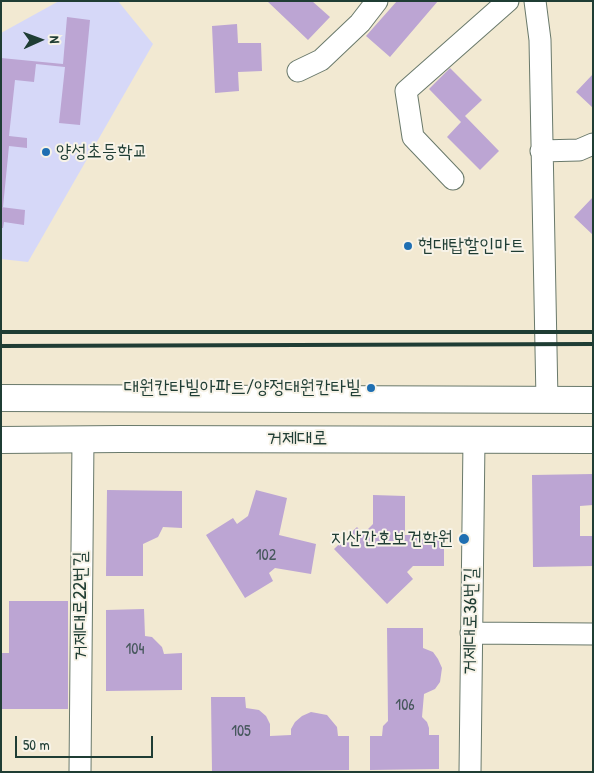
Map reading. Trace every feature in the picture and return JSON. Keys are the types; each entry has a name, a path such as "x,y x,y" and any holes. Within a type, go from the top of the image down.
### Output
{"main road":[{"path":"1,398 593,400"},
{"name":"거제대로","path":"1,440 593,440"}],"street":[{"path":"298,71 321,60 360,23 378,1"},
{"path":"453,179 413,137 406,91 508,1"},
{"path":"535,1 540,40 547,400"},
{"path":"541,151 580,150 593,144"},
{"name":"거제대로22번길","path":"80,772 83,440"},
{"name":"거제대로36번길","path":"470,772 474,440"},
{"path":"471,633 593,634"}],"shaded area":[{"name":"양성초등학교","path":"59,1 118,1 153,44 28,262 1,259 1,33"}],"building":[{"path":"267,1 312,1 330,17 308,40"},
{"path":"397,1 438,1 390,57 366,36"},
{"path":"67,17 90,20 80,125 59,123 65,67 36,64 34,82 15,80 9,136 27,138 27,148 9,146 3,207 1,207 1,58 63,64"},
{"path":"237,24 238,43 261,43 262,71 238,72 239,91 215,93 212,26"},
{"path":"450,68 482,100 465,116 499,151 480,170 447,137 461,122 429,89"},
{"path":"593,74 593,108 576,92"},
{"path":"593,197 593,235 574,217"},
{"path":"1,207 25,210 24,225 4,222 3,228 1,228"},
{"path":"593,474 593,505 580,506 580,536 593,536 593,566 533,567 532,475"},
{"path":"107,490 182,491 182,528 163,527 158,537 143,544 143,576 106,576"},
{"path":"256,490 287,498 279,535 316,544 311,574 275,568 269,573 273,581 245,598 206,535 233,518 237,524 248,516"},
{"path":"373,495 405,496 405,535 444,535 444,566 413,566 407,572 413,579 387,604 334,549 357,527 363,534 373,524"},
{"path":"9,601 68,601 68,709 1,709 1,653 9,653"},
{"path":"144,609 145,636 152,637 162,647 164,654 182,653 182,690 106,691 106,610"},
{"path":"387,628 423,628 423,648 433,652 442,668 440,682 435,689 424,694 422,717 427,722 429,735 439,735 439,769 370,770 370,736 382,736 383,726 388,721"},
{"path":"211,697 245,697 246,708 259,710 266,716 270,724 270,736 291,735 291,729 295,722 311,712 327,715 337,727 338,736 349,736 349,770 212,772"}],"railway":[{"path":"1,332 593,332"},
{"path":"1,346 593,344"}],"place":[{"name":"양성초등학교","path":"46,152"},
{"name":"현대탑할인마트","path":"408,246"},
{"name":"대원칸타빌아파트/양정대원칸타빌","path":"371,388"},
{"name":"지산간호보건학원","path":"464,539"}]}
